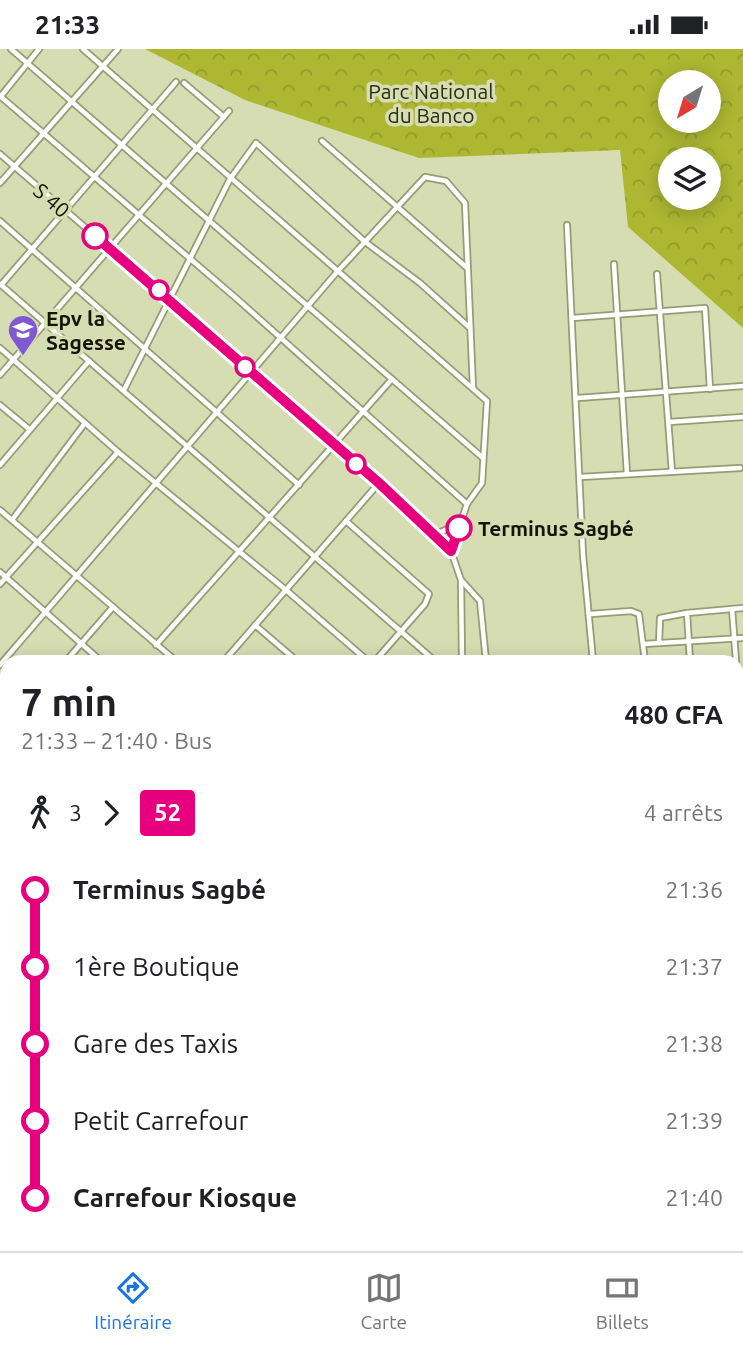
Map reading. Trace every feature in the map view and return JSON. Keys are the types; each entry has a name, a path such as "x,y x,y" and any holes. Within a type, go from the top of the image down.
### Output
{"street":[{"path":"11,49 484,459"},
{"path":"39,49 0,96 281,338 467,504"},
{"path":"83,49 229,179 487,401 482,483 467,504 451,551 461,580 462,655"},
{"path":"0,183 118,49"},
{"path":"176,82 153,112 0,285 428,655"},
{"path":"184,83 224,117"},
{"path":"0,375 229,111"},
{"path":"322,141 467,268"},
{"path":"124,390 229,179 257,143 365,241 420,283 470,328"},
{"name":"S 40","path":"0,154 379,483 451,551"},
{"path":"8,655 337,272 425,177 446,181 465,203 473,388"},
{"path":"0,221 299,485"},
{"path":"567,225 578,398 583,555 593,655"},
{"path":"614,264 627,474"},
{"path":"657,274 672,472"},
{"path":"572,318 661,310 706,310 709,389"},
{"path":"0,348 118,452 361,655"},
{"path":"0,465 89,361"},
{"path":"156,645 392,379"},
{"path":"578,398 743,386"},
{"path":"0,405 30,429"},
{"path":"669,422 743,417"},
{"path":"12,520 85,423"},
{"path":"0,584 118,452"},
{"path":"580,477 740,468"},
{"path":"230,655 379,483"},
{"path":"0,510 168,655"},
{"path":"346,521 429,594 425,604 380,655"},
{"path":"434,535 461,523"},
{"path":"0,572 94,655"},
{"path":"461,580 480,601 485,655"},
{"path":"71,655 113,607"},
{"path":"659,643 660,618 743,608"},
{"path":"732,609 736,655"},
{"path":"590,614 636,612 641,619 645,655"},
{"path":"687,613 690,655"},
{"path":"255,625 290,655"},
{"path":"644,644 743,638"}],"green space":[{"name":"Parc National du Banco","path":"145,49 743,49 743,328 628,227 620,150 419,158 245,100"}],"bus line":[{"name":"52","path":"95,236 379,483 451,551 459,528"}],"place":[{"name":"Epv la Sagesse","path":"23,357"},
{"name":"Terminus Sagbé","path":"459,528"}]}
